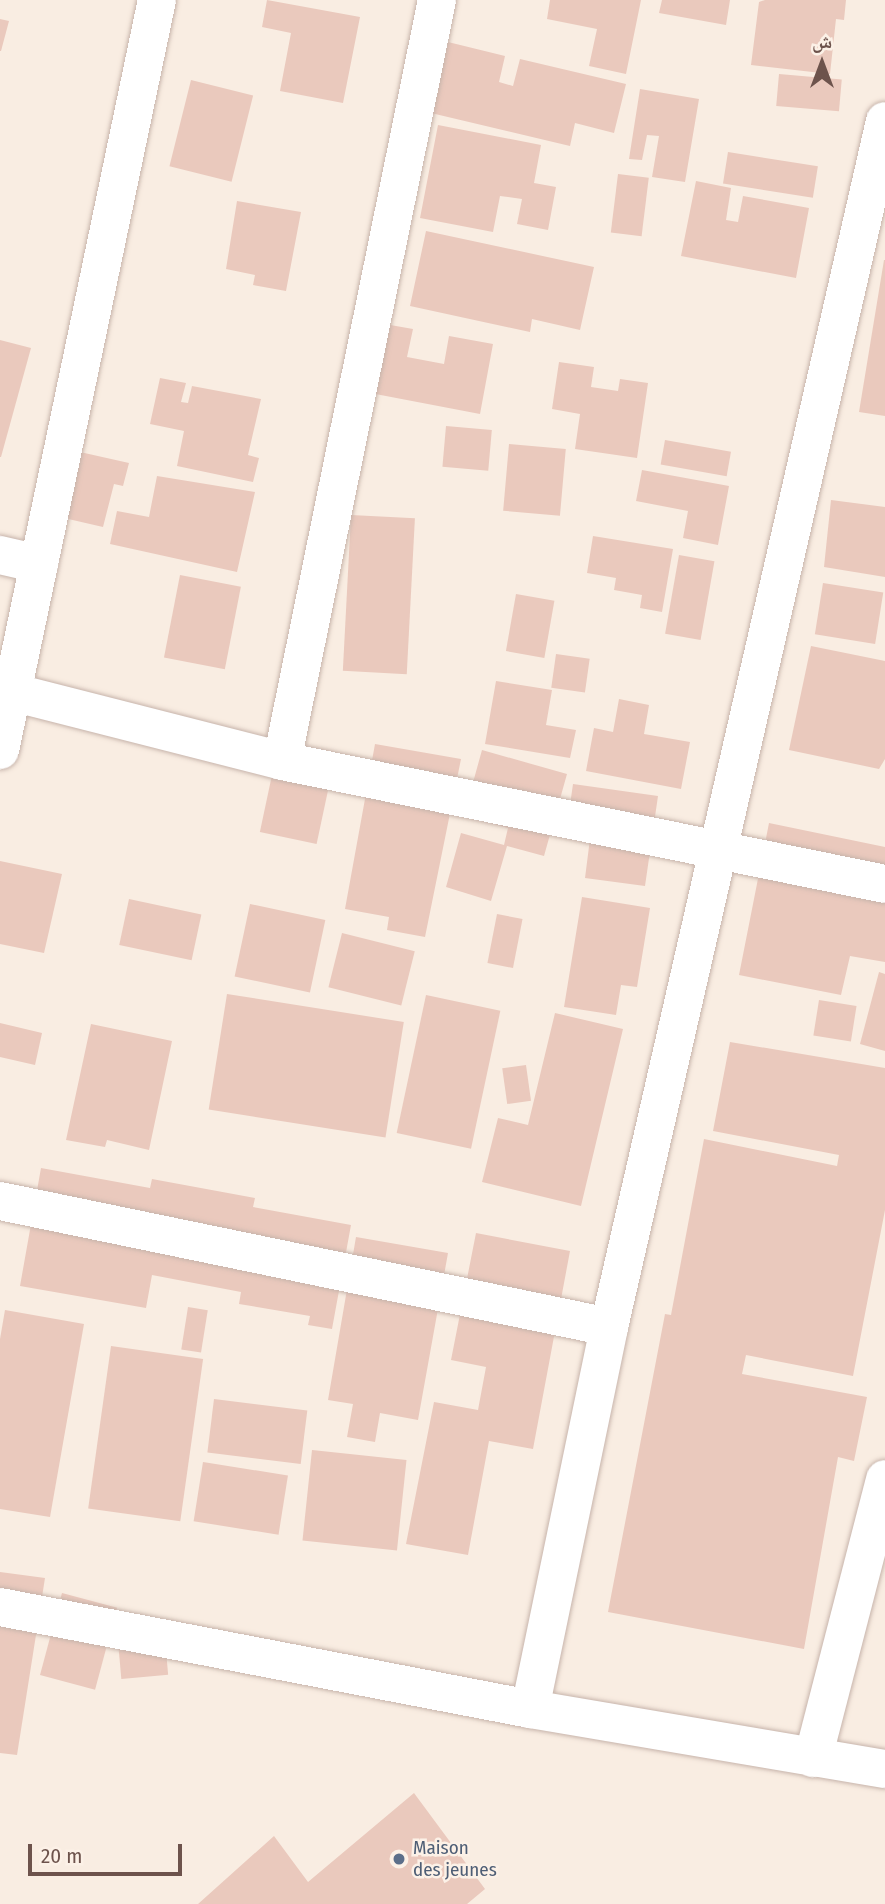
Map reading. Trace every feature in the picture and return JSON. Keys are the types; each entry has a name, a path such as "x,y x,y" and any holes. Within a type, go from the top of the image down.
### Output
{"street":[{"path":"0,750 157,0"},
{"path":"282,761 437,0"},
{"path":"530,1709 609,1327 885,121"},
{"path":"0,555 39,564"},
{"path":"12,692 282,761 720,848 885,884"},
{"path":"0,1201 609,1327"},
{"path":"813,1758 885,1479"},
{"path":"0,1606 530,1709 885,1769"}],"building":[{"path":"267,0 360,17 343,103 280,91 291,33 262,27"},
{"path":"550,0 641,0 626,74 589,66 597,29 547,19"},
{"path":"662,0 730,0 726,25 659,13"},
{"path":"846,0 844,20 836,19 830,74 751,65 759,2"},
{"path":"0,19 9,21 1,51 0,51"},
{"path":"448,42 505,56 499,82 513,86 520,59 626,84 614,133 575,123 570,146 431,113"},
{"path":"779,74 842,79 839,111 776,106"},
{"path":"191,80 253,95 232,182 169,166"},
{"path":"640,89 699,99 685,182 652,177 659,136 647,135 642,160 629,159"},
{"path":"438,125 541,145 534,183 556,187 548,230 517,224 522,199 500,196 493,232 420,218"},
{"path":"728,152 818,166 813,198 723,184"},
{"path":"618,174 649,178 642,236 611,233"},
{"path":"696,181 731,188 726,220 738,222 743,196 809,208 796,278 681,256"},
{"path":"237,201 301,212 286,291 253,285 255,275 226,269"},
{"path":"426,231 594,267 580,330 532,319 530,332 410,306"},
{"path":"885,260 885,416 859,412"},
{"path":"379,323 413,329 407,357 444,364 449,336 493,344 480,414 365,392"},
{"path":"0,340 31,348 1,457 0,457"},
{"path":"559,362 594,367 591,387 618,391 620,379 648,383 637,458 575,449 580,414 552,409"},
{"path":"160,378 186,383 181,402 188,403 192,386 261,399 248,455 259,458 253,482 177,466 184,431 150,424"},
{"path":"446,426 492,430 488,471 442,467"},
{"path":"665,440 731,452 727,476 661,465"},
{"path":"509,444 566,449 560,516 503,511"},
{"path":"80,452 129,463 123,486 114,484 103,527 64,518"},
{"path":"642,470 729,486 718,545 683,538 688,511 636,501"},
{"path":"157,476 255,492 237,572 110,544 117,511 149,517"},
{"path":"831,500 885,507 885,577 824,567"},
{"path":"351,515 415,518 407,674 343,671"},
{"path":"593,536 673,549 662,612 640,608 642,595 614,590 616,578 587,573"},
{"path":"679,555 714,561 701,640 665,634"},
{"path":"180,575 241,587 225,669 164,657"},
{"path":"823,583 883,593 875,644 815,634"},
{"path":"516,594 554,601 544,658 506,651"},
{"path":"811,646 885,661 885,759 879,769 789,750"},
{"path":"556,654 590,659 585,692 551,688"},
{"path":"496,681 552,690 546,725 576,730 570,758 485,744"},
{"path":"619,699 649,705 644,734 690,742 681,789 586,771 594,728 613,732"},
{"path":"279,742 336,754 317,844 260,832"},
{"path":"375,744 461,759 425,937 387,930 389,917 345,909"},
{"path":"482,750 567,774 544,856 507,846 491,901 446,887 461,833 504,845 508,828 464,815"},
{"path":"573,784 658,796 645,886 585,878 592,823 568,819"},
{"path":"769,823 885,847 885,962 850,956 841,995 739,975"},
{"path":"0,861 62,874 44,953 0,944"},
{"path":"582,897 650,908 637,987 621,985 616,1015 564,1007"},
{"path":"129,899 201,914 192,960 119,945"},
{"path":"250,904 325,920 310,992 235,976"},
{"path":"497,914 523,919 513,968 487,963"},
{"path":"342,933 415,951 401,1005 328,987"},
{"path":"879,972 885,974 885,1051 860,1044"},
{"path":"227,994 404,1022 385,1138 209,1110"},
{"path":"426,995 500,1011 471,1149 397,1133"},
{"path":"819,1000 857,1006 851,1042 813,1036"},
{"path":"555,1013 623,1029 581,1206 482,1182 498,1118 528,1125"},
{"path":"0,1023 42,1033 35,1065 0,1057"},
{"path":"91,1024 172,1041 149,1150 107,1140 105,1147 66,1140"},
{"path":"730,1042 885,1068 885,1210 853,1376 746,1355 742,1374 867,1397 854,1461 838,1457 804,1649 608,1612 665,1314 671,1315 704,1139 837,1166 839,1155 713,1131"},
{"path":"526,1065 531,1101 507,1104 502,1068"},
{"path":"41,1168 150,1188 152,1179 255,1198 253,1207 351,1225 332,1329 308,1325 310,1316 239,1304 241,1292 152,1275 146,1308 20,1286"},
{"path":"476,1233 570,1251 533,1449 489,1441 468,1555 406,1544 434,1402 478,1410 486,1367 451,1360"},
{"path":"356,1237 448,1253 418,1420 380,1413 375,1442 347,1437 353,1404 328,1400"},
{"path":"188,1307 208,1310 201,1353 181,1349"},
{"path":"5,1310 84,1324 50,1517 0,1509 0,1339"},
{"path":"111,1346 203,1359 180,1521 88,1508"},
{"path":"214,1399 307,1410 301,1464 207,1453"},
{"path":"312,1450 406,1460 397,1550 302,1541"},
{"path":"203,1462 288,1475 279,1535 194,1521"},
{"path":"0,1572 45,1578 17,1755 0,1753"},
{"path":"62,1593 117,1608 95,1690 40,1675"},
{"path":"165,1639 168,1675 121,1679 118,1643"},
{"name":"Maison des jeunes","path":"414,1793 485,1889 467,1904 198,1904 274,1836 308,1882"}],"place":[{"name":"Maison des jeunes","path":"399,1859"}]}
